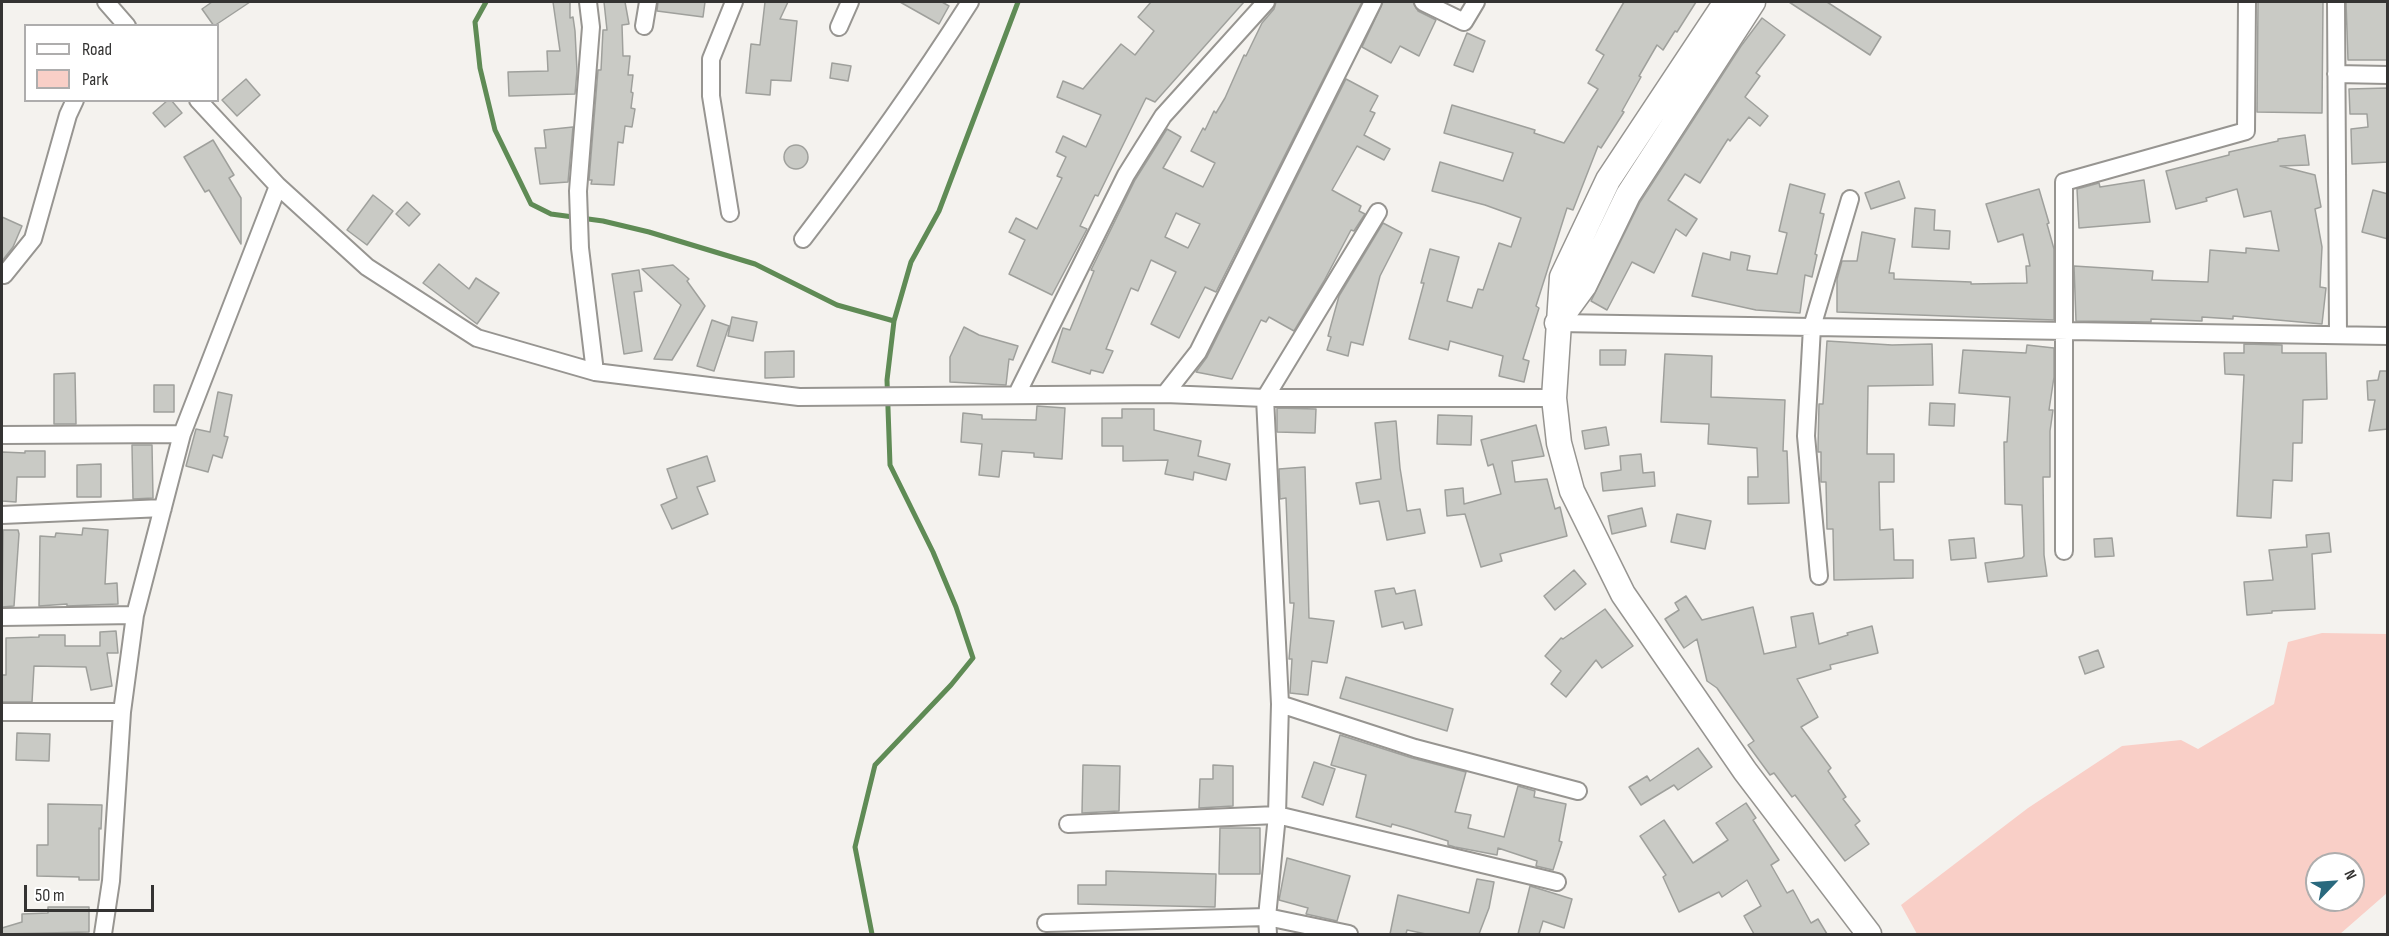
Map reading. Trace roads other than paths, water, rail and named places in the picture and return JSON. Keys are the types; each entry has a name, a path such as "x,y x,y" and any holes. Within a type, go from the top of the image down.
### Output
{"main road":[{"path":"1726,2 1716,38 1628,195 1584,286 1557,322 1554,398 1559,443 1572,491 1623,594 1745,771 1869,934"},
{"path":"1716,38 1753,2"}],"street":[{"path":"106,2 124,24"},
{"path":"588,2 591,27 578,191 580,248 595,372"},
{"path":"644,26 648,2"},
{"path":"730,213 711,96 711,59 734,2"},
{"path":"839,27 850,2"},
{"path":"803,239 867,155 928,68 970,2"},
{"path":"1017,394 1132,165 1164,116 1266,2"},
{"path":"1165,394 1198,352 1373,2"},
{"path":"1423,2 1464,22 1476,2"},
{"path":"2064,551 2064,182 2246,131 2247,2"},
{"path":"2336,2 2337,335"},
{"path":"2336,74 2388,75"},
{"path":"4,275 33,239 68,115 74,102"},
{"path":"200,102 278,186 367,267 477,338 595,372 799,397 1165,394 1265,398 1554,398"},
{"path":"103,934 111,881 122,712 135,615 182,434 278,186"},
{"path":"1819,576 1806,436 1812,327 1850,199"},
{"path":"1268,934 1266,917 1277,814 1280,704 1265,398 1378,212"},
{"path":"1557,322 2388,336"},
{"path":"2,435 182,434"},
{"path":"2,515 163,508"},
{"path":"2,617 135,615"},
{"path":"1280,704 1415,748 1578,791"},
{"path":"2,712 122,712"},
{"path":"1068,824 1277,814 1557,882"},
{"path":"1046,923 1266,917 1349,934"}],"waterway":[{"path":"486,2 475,22 480,68 495,130 531,204 551,214 603,221 649,232 755,264 837,305 894,321"},
{"path":"872,934 855,847 875,765 951,685 973,658 956,607 933,552 890,465 887,380 894,321 911,262 939,211 1018,2"}]}
